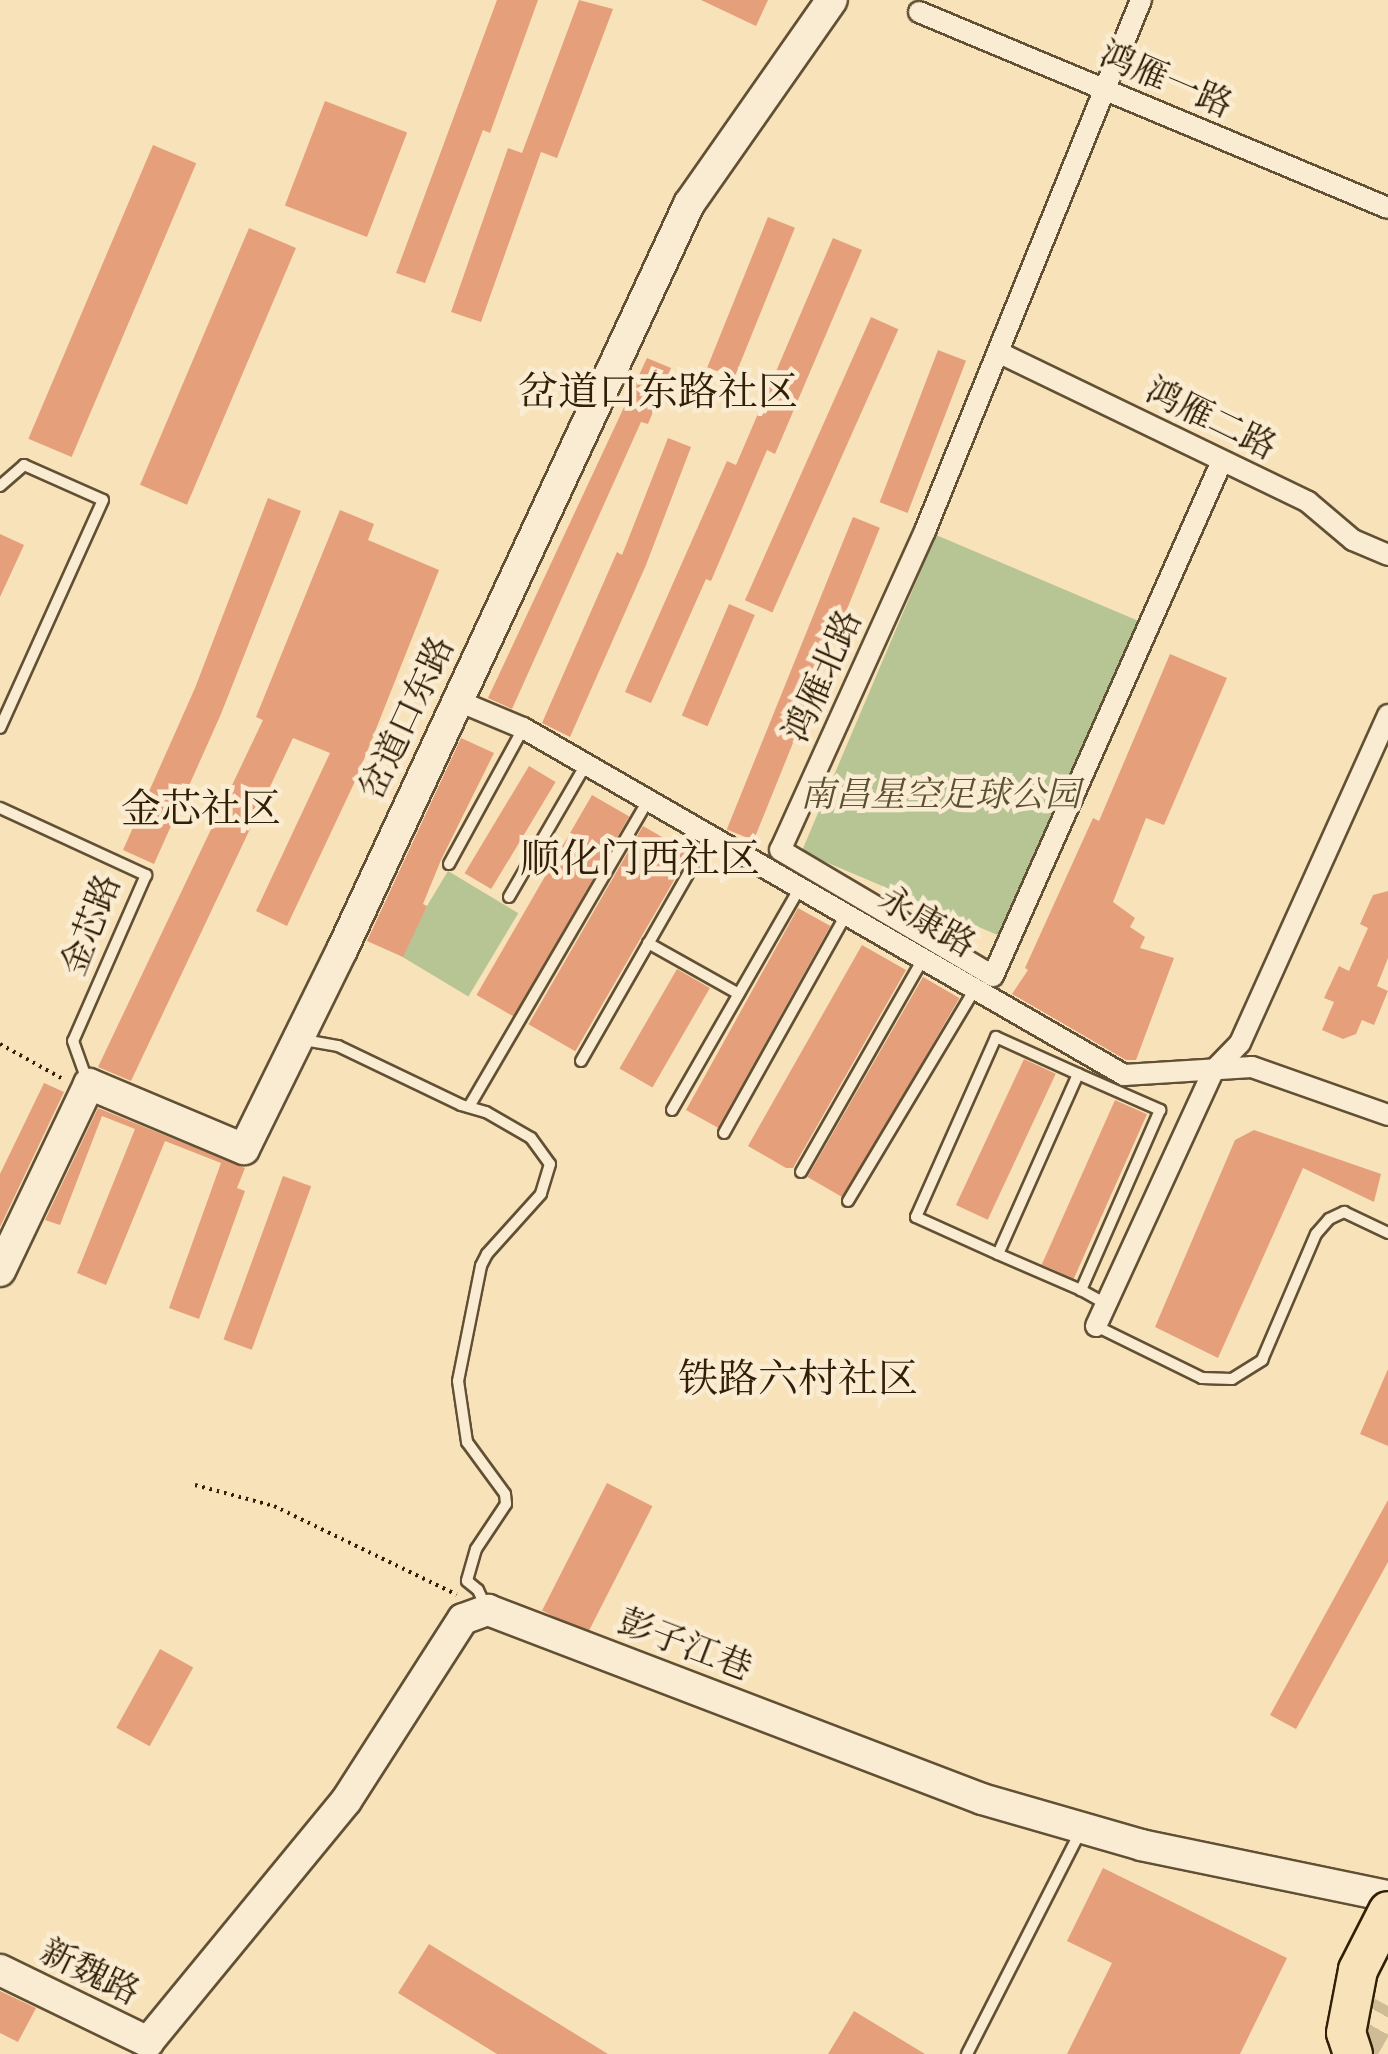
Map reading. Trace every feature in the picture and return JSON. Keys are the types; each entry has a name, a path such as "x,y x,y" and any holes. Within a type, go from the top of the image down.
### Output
{"highway":[{"path":"1353,2054 1346,2032 1358,1970 1388,1910"}],"street":[{"name":"岔道口东路","path":"89,1084 244,1149 689,204 832,0"},
{"name":"鸿雁北路","path":"1142,0 925,530 780,850 993,976 1222,460"},
{"name":"鸿雁一路","path":"919,12 1388,208"},
{"name":"鸿雁二路","path":"998,352 1308,502 1352,540 1388,555"},
{"name":"永康路","path":"456,700 523,728 976,986 1124,1075 1252,1067 1388,1115"},
{"path":"1096,1326 1214,1070 1240,1043 1388,714"},
{"path":"0,1270 89,1084"},
{"name":"彭子江巷","path":"488,1610 982,1800 1141,1845 1388,1896"},
{"name":"新魏路","path":"0,1970 148,2042 346,1800 464,1618 488,1610"}],"lane":[{"path":"0,486 24,465 103,500 0,728"},
{"path":"450,864 523,728"},
{"path":"509,897 586,764"},
{"path":"470,1104 648,800"},
{"name":"金芯路","path":"0,808 146,875 72,1040 89,1084"},
{"path":"581,1060 711,836"},
{"path":"672,1110 800,887"},
{"path":"724,1133 847,914"},
{"path":"648,943 739,994"},
{"path":"801,1172 924,957"},
{"path":"848,1201 976,986"},
{"path":"1080,1290 1160,1110 996,1037 916,1217 1106,1304"},
{"path":"297,1042 310,1038 338,1046 461,1106 470,1104 531,1138 550,1164 541,1194 486,1254 458,1381 468,1442 504,1494 506,1504 476,1550 467,1582 478,1590 488,1610"},
{"path":"998,1254 1078,1074"},
{"path":"1096,1326 1202,1378 1232,1378 1262,1360 1316,1234 1330,1219 1344,1212 1386,1232 1388,1217"},
{"path":"967,2054 1082,1828"}],"path":[{"path":"0,1044 44,1071 72,1083 89,1084"},
{"path":"195,1484 274,1506 488,1610"}],"green space":[{"name":"南昌星空足球公园","path":"936,535 1140,622 1006,938 802,852"},
{"path":"448,871 518,913 468,996 398,954"}],"building":[{"path":"497,0 538,0 490,133 483,130 425,283 396,273"},
{"path":"579,0 613,9 557,158 541,152 481,322 451,312 508,148 522,153"},
{"path":"701,0 768,0 756,26"},
{"path":"325,101 407,133 367,237 285,206"},
{"path":"153,145 196,163 72,457 28,439"},
{"path":"768,217 795,228 734,378 707,367"},
{"path":"249,228 296,248 187,505 140,485"},
{"path":"833,238 862,250 775,454 767,450 711,581 706,579 651,703 625,692 727,461 736,465"},
{"path":"871,317 898,329 772,612 745,600"},
{"path":"938,350 966,361 908,513 880,502"},
{"path":"647,358 671,368 648,424 641,422 512,709 488,698"},
{"path":"668,438 691,447 646,565 570,737 542,723 617,552 622,555"},
{"path":"268,498 301,511 221,714 154,864 123,850 195,688"},
{"path":"340,510 374,524 368,540 439,570 357,777 287,926 256,911 330,753 293,738 131,1081 98,1067 263,720 256,717"},
{"path":"853,517 880,528 754,840 727,829"},
{"path":"0,534 24,545 0,597"},
{"path":"729,604 755,615 707,726 682,715"},
{"path":"1170,654 1227,678 1164,825 1146,818 1113,902 1135,918 1130,927 1145,937 1140,948 1174,958 1136,1060 1126,1060 1012,994 1028,970 1025,968 1093,818 1099,821"},
{"path":"461,738 494,753 441,860 423,904 427,906 403,957 367,941"},
{"path":"529,766 556,782 491,889 465,873"},
{"path":"592,795 629,816 514,1017 477,995"},
{"path":"643,826 690,853 575,1051 528,1024"},
{"path":"1388,891 1388,958 1377,986 1388,991 1374,1025 1362,1020 1356,1034 1343,1039 1322,1030 1334,1002 1324,998 1339,966 1349,971 1368,928 1360,924 1373,895"},
{"path":"798,908 830,926 718,1128 686,1110"},
{"path":"862,945 906,970 793,1168 786,1168 748,1146"},
{"path":"677,969 710,988 652,1088 620,1069"},
{"path":"923,977 959,998 844,1198 808,1177"},
{"path":"1024,1059 1056,1074 988,1220 956,1205"},
{"path":"44,1083 64,1092 0,1227 0,1174"},
{"path":"1115,1100 1147,1114 1074,1279 1042,1264"},
{"path":"98,1108 245,1168 237,1188 245,1191 199,1319 169,1308 221,1163 165,1141 106,1285 77,1273 135,1129 102,1116 60,1225 45,1220"},
{"path":"1254,1130 1381,1174 1374,1202 1303,1168 1218,1358 1155,1327 1235,1140"},
{"path":"283,1176 311,1186 252,1350 223,1340"},
{"path":"1388,1369 1388,1446 1360,1434"},
{"path":"607,1483 652,1506 588,1634 542,1610"},
{"path":"1388,1500 1388,1562 1296,1729 1270,1715"},
{"path":"160,1649 193,1667 150,1746 116,1728"},
{"path":"1103,1868 1287,1958 1240,2054 1067,2054 1112,1963 1067,1941"},
{"path":"429,1944 608,2054 497,2054 398,1993"},
{"path":"0,1991 36,2008 18,2042 0,2033"},
{"path":"854,2011 925,2054 828,2054"}],"tunnel":[{"path":"1361,2054 1388,2006"}],"district":[{"name":"岔道口东路社区","path":"658,392"},
{"name":"金芯社区","path":"201,809"},
{"name":"顺化门西社区","path":"640,859"},
{"name":"铁路六村社区","path":"798,1379"}]}
